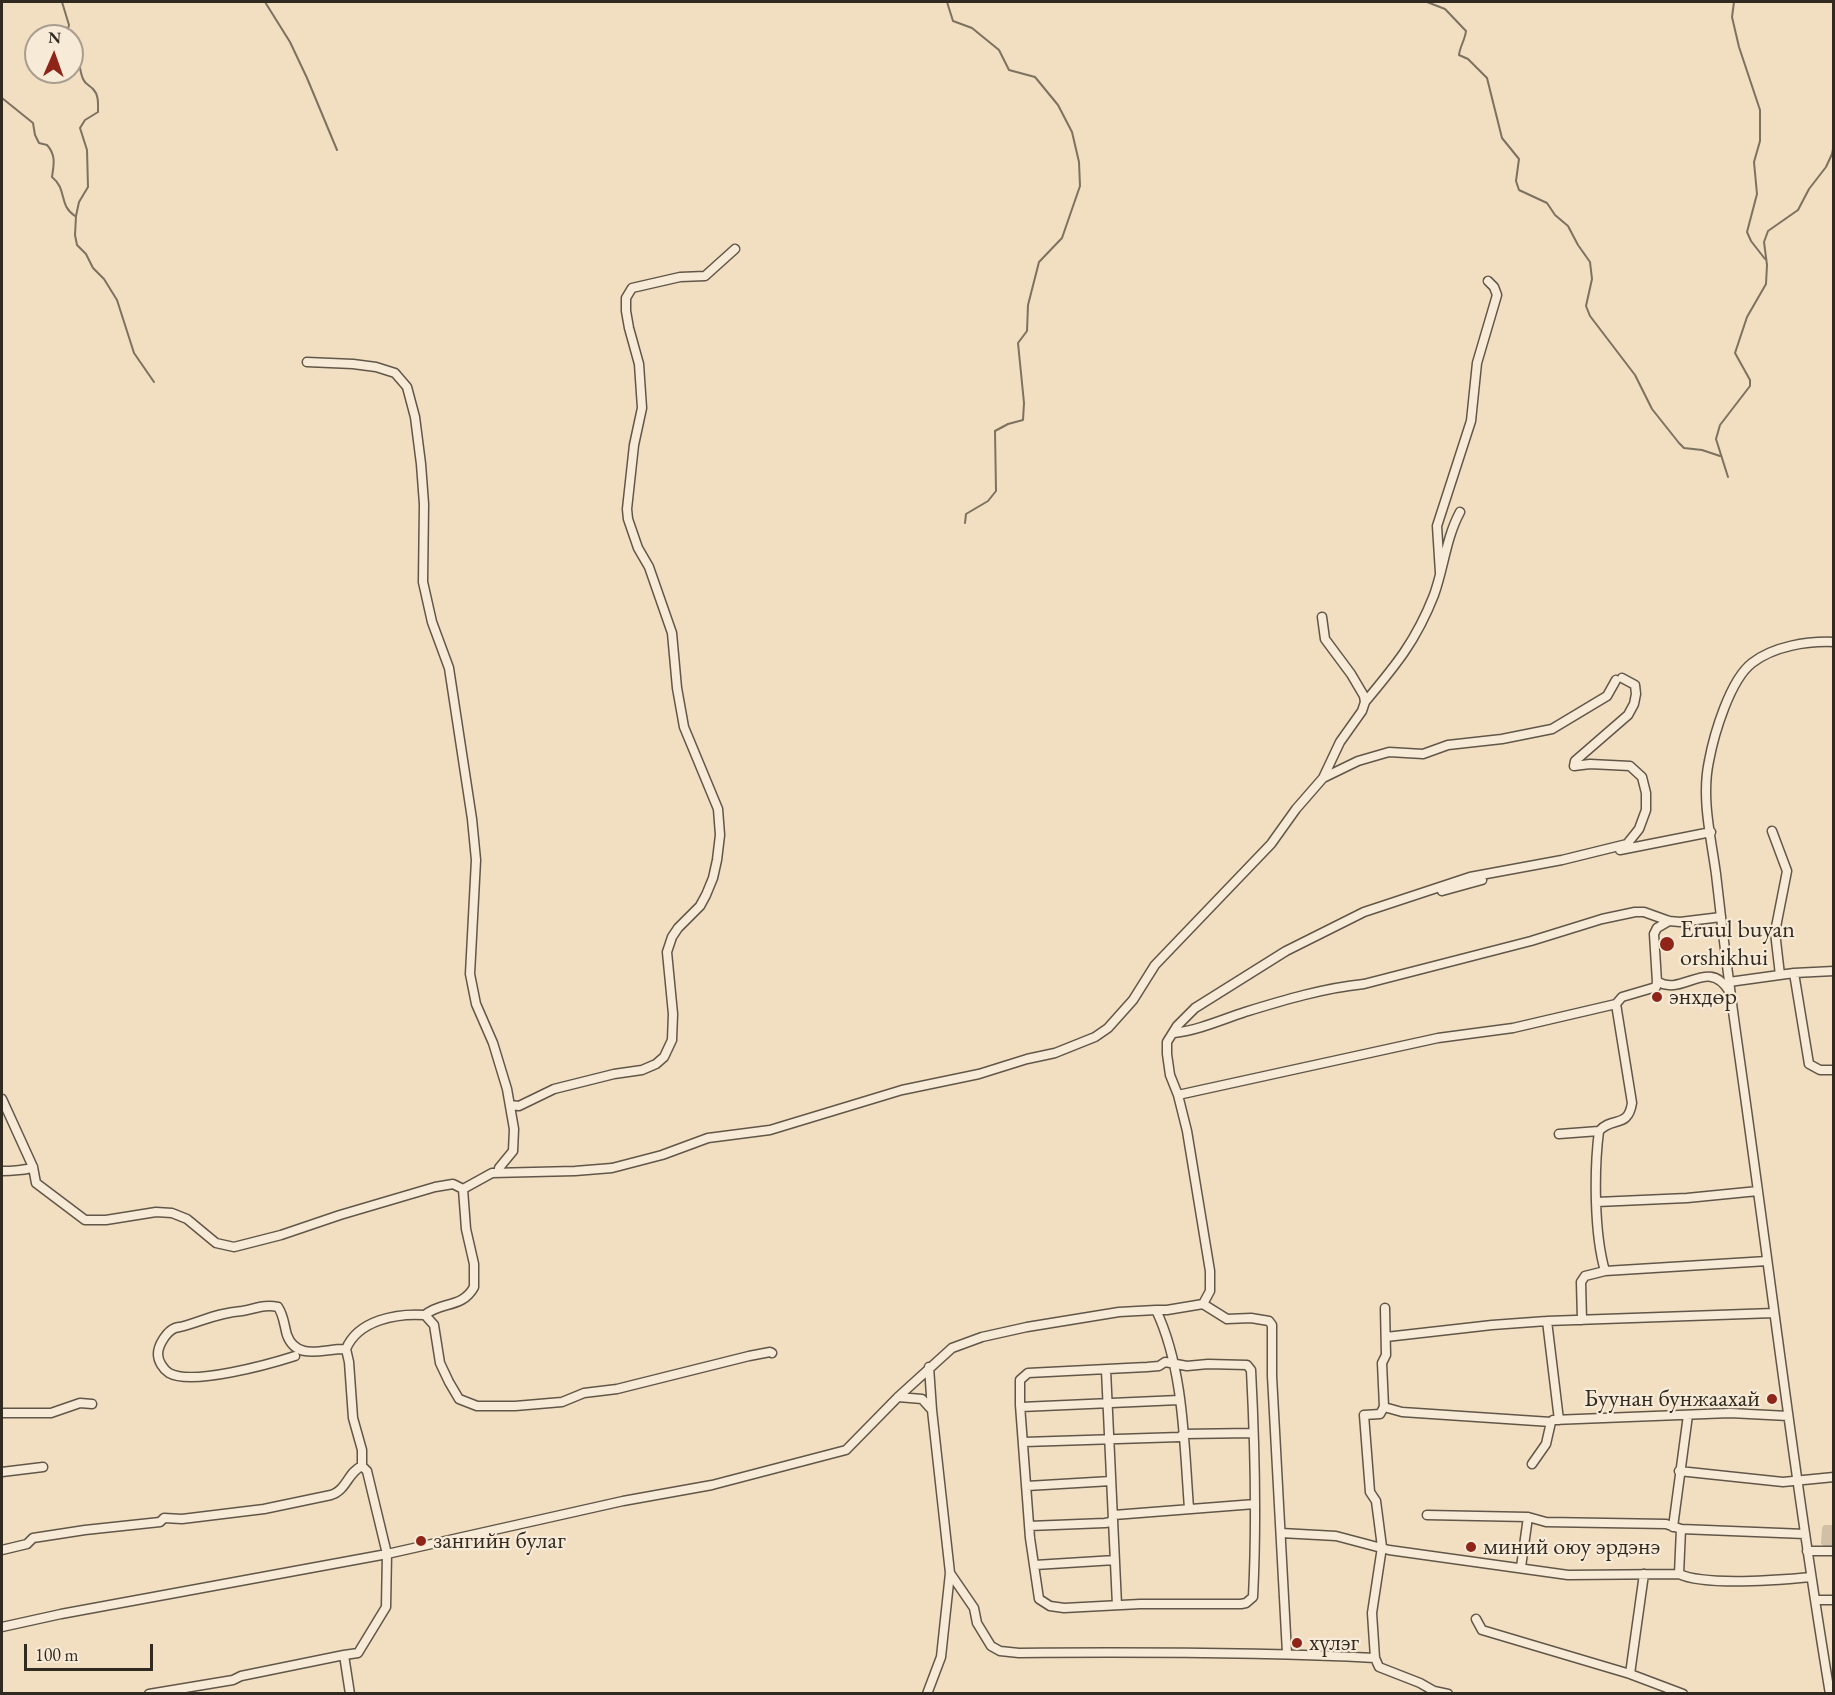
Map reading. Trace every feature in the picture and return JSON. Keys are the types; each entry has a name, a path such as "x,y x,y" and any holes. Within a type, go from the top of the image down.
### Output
{"street":[{"path":"510,1105 519,1107 554,1089 614,1074 642,1070 656,1064 664,1057 672,1040 673,1000 666,959 667,951 672,937 700,906 711,886 717,860 720,821 714,798 696,759 681,717 672,633 649,567 638,548 628,519 627,509 634,445 642,408 639,364 629,328 626,298 632,288 680,277 705,276 735,249"},
{"path":"1440,573 1437,526 1471,421 1477,363 1497,295 1494,287 1488,281"},
{"path":"307,362 376,367 395,373 407,387 418,434 422,473 423,582 432,622 449,668 472,819 476,860 470,956 472,989 478,1011 493,1042 514,1129 513,1151 499,1168 499,1173"},
{"path":"463,1189 492,1173 612,1168 662,1155 708,1138 770,1130 902,1090 979,1074 1054,1053 1095,1036 1117,1019 1133,1000 1155,965 1271,844 1296,809 1323,778 1365,702 1414,640 1434,593 1454,523 1460,512"},
{"path":"1322,617 1325,639 1351,674 1365,702"},
{"path":"1830,1694 1796,1481 1730,992 1706,781 1709,761 1724,710 1742,674 1761,657 1788,646 1833,642"},
{"path":"1203,1304 1210,1291 1210,1271 1187,1131 1178,1095 1170,1075 1166,1046 1185,1016 1286,951 1353,917 1470,877 1562,860 1627,843 1640,829 1646,810 1646,793 1642,777 1630,766 1590,764 1574,766 1575,761 1628,715 1634,704 1635,685 1619,679 1607,696 1552,729 1502,739 1448,745 1423,754 1389,752 1358,761 1323,778"},
{"path":"1772,831 1787,871 1775,932 1780,975"},
{"path":"1404,900 1500,875 1711,832"},
{"path":"1174,1033 1203,1027 1314,993 1346,985 1364,984 1531,941 1602,919 1644,912 1668,921 1680,922 1721,917"},
{"path":"1178,1095 1438,1038 1513,1028 1616,1004 1622,997 1656,987 1654,934 1657,928 1668,921"},
{"path":"1729,982 1794,973 1833,971"},
{"path":"1794,973 1809,1064 1820,1070 1833,1070"},
{"path":"1657,981 1663,985 1673,985 1703,976 1712,976 1724,982 1730,992"},
{"path":"1605,1270 1600,1247 1597,1202 1599,1131 1605,1124 1624,1121 1631,1112 1632,1103 1616,1004"},
{"path":"2,1099 33,1167 36,1183 85,1220 106,1220 156,1212 172,1213 187,1219 216,1243 234,1247 281,1235 435,1187 453,1184 463,1189"},
{"path":"1558,1134 1599,1131"},
{"path":"2,1171 15,1169 26,1171 33,1167"},
{"path":"425,1315 432,1309 461,1302 474,1287 474,1264 466,1229 463,1189"},
{"path":"1597,1202 1687,1198 1758,1191"},
{"path":"1582,1320 1581,1282 1585,1276 1605,1270 1767,1261"},
{"path":"2,1627 387,1554 623,1501 712,1485 846,1450 898,1396 952,1348 982,1337 1027,1327 1102,1315 1167,1310 1203,1304 1227,1319 1251,1318 1269,1321 1272,1325 1272,1376 1287,1653"},
{"path":"296,1356 246,1370 196,1377 170,1373 162,1366 158,1357 158,1349 162,1340 174,1328 214,1315 264,1305 278,1307 283,1314 283,1323 290,1342 298,1350 318,1352 346,1349 362,1329 380,1320 410,1314 425,1315 434,1325 440,1362 449,1382 459,1399 477,1406 562,1402 584,1393 617,1389 749,1356 772,1353"},
{"path":"1385,1308 1386,1355 1382,1363 1384,1407 1380,1414 1364,1415 1363,1422 1370,1492 1376,1501 1382,1547 1372,1613 1375,1658 1379,1667 1420,1683 1434,1692 1448,1694"},
{"path":"1156,1310 1173,1363 1183,1434 1189,1508"},
{"path":"1386,1337 1548,1321 1774,1313"},
{"path":"1532,1464 1546,1444 1555,1421 1548,1321"},
{"path":"149,1694 233,1680 241,1676 358,1653 386,1607 387,1554 367,1471 362,1466 362,1450 353,1418 346,1349"},
{"path":"1166,1362 1173,1363 1178,1366 1246,1365 1251,1370 1254,1390 1253,1433 1256,1457 1256,1546 1253,1597 1246,1603 1064,1608 1045,1605 1039,1599 1037,1591 1029,1526 1020,1380 1028,1373 1147,1368 1166,1362"},
{"path":"927,1694 941,1657 950,1573 929,1367"},
{"path":"1106,1370 1117,1605"},
{"path":"898,1396 922,1399 932,1410"},
{"path":"1021,1407 1179,1400"},
{"path":"2,1413 51,1413 80,1403 92,1404"},
{"path":"1384,1407 1402,1412 1555,1421 1730,1413 1788,1416"},
{"path":"1679,1574 1677,1528 1679,1471 1688,1414"},
{"path":"1024,1442 1253,1433"},
{"path":"2,1550 27,1544 33,1538 160,1522 164,1518 182,1519 264,1509 331,1495 339,1493 357,1468 362,1466"},
{"path":"2,1472 43,1467"},
{"path":"1679,1471 1783,1482 1833,1477"},
{"path":"1027,1486 1110,1481"},
{"path":"1029,1526 1105,1523 1110,1522 1114,1515 1255,1504"},
{"path":"1427,1515 1528,1517 1546,1522 1666,1524 1677,1528 1805,1534"},
{"path":"1521,1567 1528,1517"},
{"path":"1281,1533 1336,1536 1389,1550 1568,1575 1679,1574 1688,1578 1741,1580 1811,1577"},
{"path":"1807,1551 1833,1551"},
{"path":"1035,1565 1115,1560"},
{"path":"950,1573 974,1608 977,1623 991,1646 1000,1651 1019,1653 1138,1651 1202,1654 1287,1653 1375,1658"},
{"path":"1630,1674 1644,1574"},
{"path":"1815,1600 1833,1600"},
{"path":"1476,1619 1482,1630 1630,1674 1683,1694"},
{"path":"344,1655 350,1694"}],"shaded area":[{"path":"1824,1525 1833,1525 1833,1546 1821,1544"}],"waterway":[{"path":"62,2 69,24"},
{"path":"265,2 290,42 337,150"},
{"path":"947,2 953,21 972,28 999,50 1009,70 1035,77 1058,105 1072,132 1079,162 1080,186 1062,238 1039,262 1028,305 1027,331 1018,343 1024,403 1023,420 995,431 996,491 988,501 966,514 965,523"},
{"path":"1427,2 1445,9 1466,31 1459,55 1468,59 1487,78 1502,138 1519,159 1516,181 1519,190 1547,203 1555,215 1568,226 1590,262 1592,279 1586,306 1590,316 1635,375 1652,409 1679,443 1684,448 1702,450 1720,456"},
{"path":"1734,2 1732,17 1739,47 1760,110 1760,141 1754,162 1757,194 1747,232 1765,259"},
{"path":"84,80 95,91 98,112 85,120 80,128 87,150 88,187 79,202 76,216 77,245 86,254 93,268 104,279 117,300 134,353 154,382"},
{"path":"2,98 33,123 39,143 47,145 52,152 54,160 52,177 60,187 66,207 75,216"},
{"path":"1728,477 1716,439 1720,425 1750,386 1750,380 1735,353 1747,317 1766,284 1767,265 1764,242 1768,231 1798,210 1809,189 1826,167 1834,144"}],"place":[{"name":"Eruul buyan orshikhui","path":"1667,944"},
{"name":"энхдөр","path":"1657,997"},
{"name":"Буунан бунжаахай","path":"1772,1399"},
{"name":"зангийн булаг","path":"421,1541"},
{"name":"миний оюу эрдэнэ","path":"1471,1547"},
{"name":"хүлэг","path":"1297,1643"}]}
